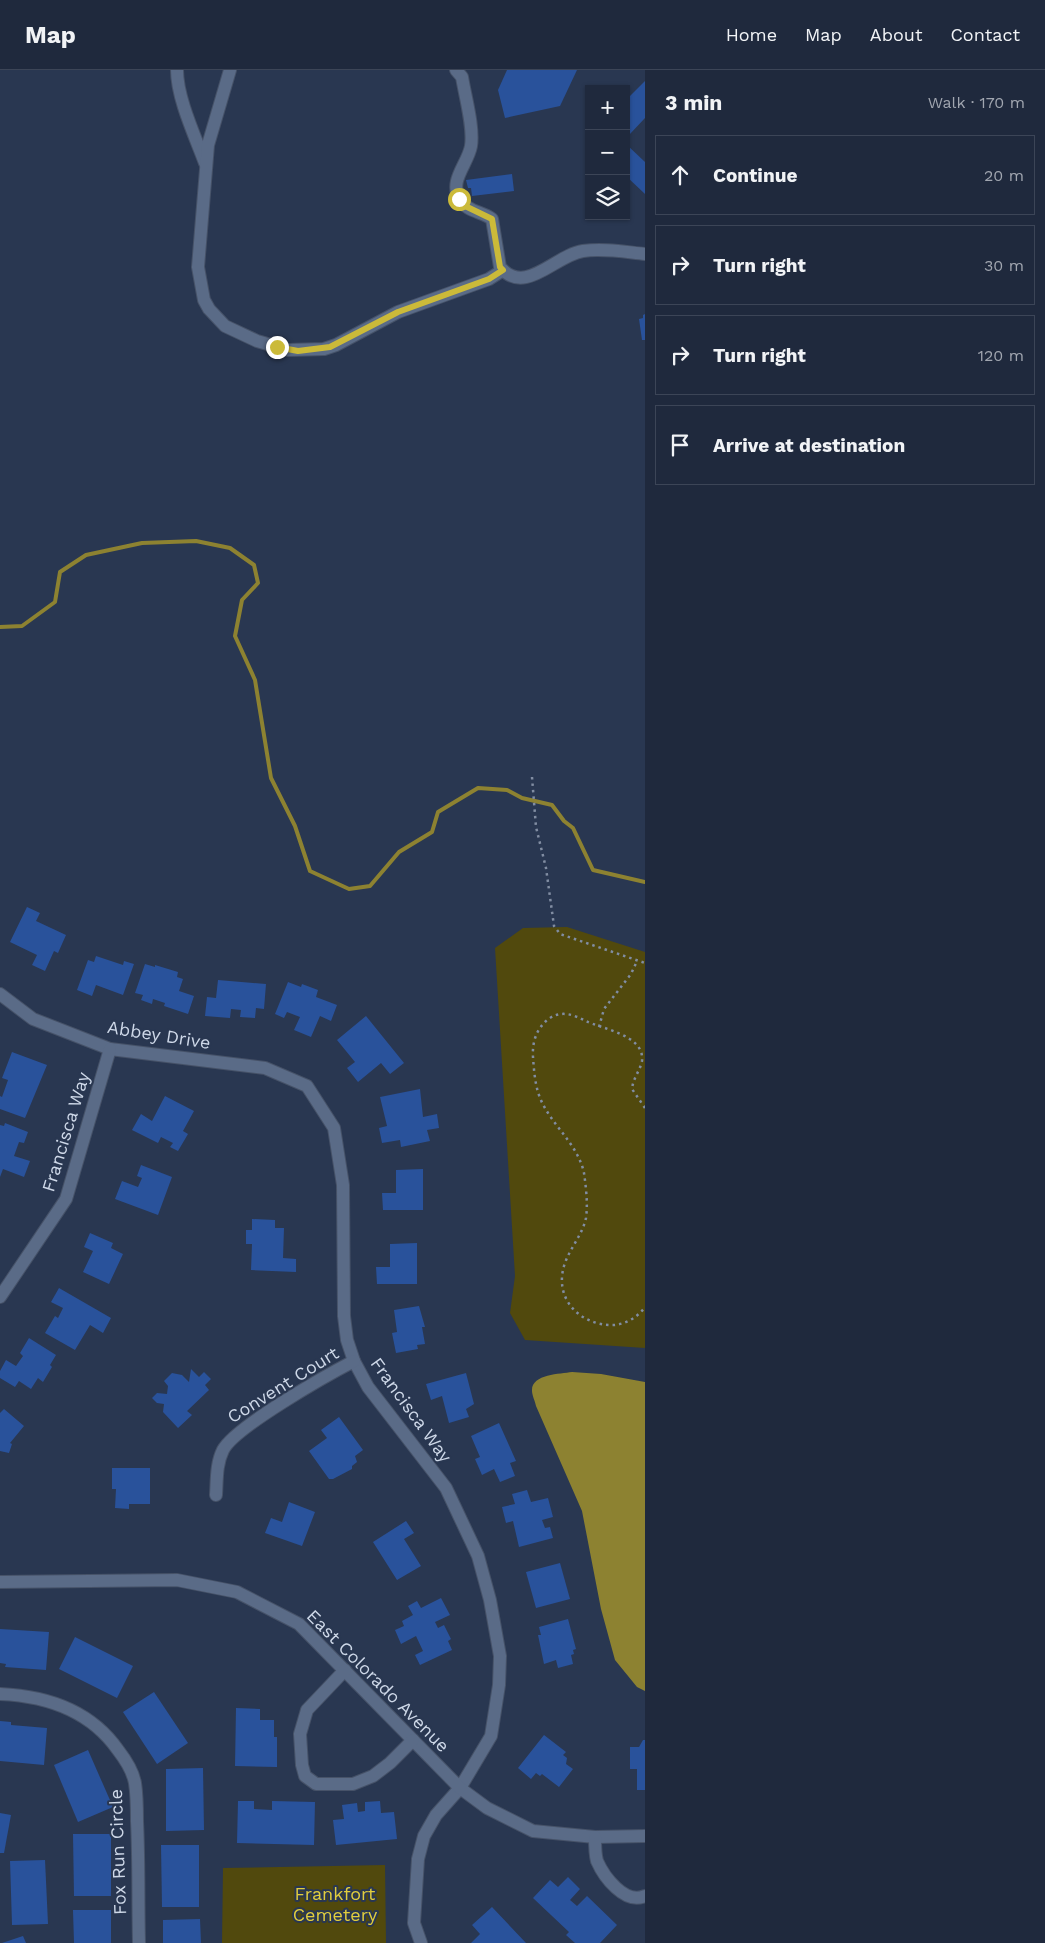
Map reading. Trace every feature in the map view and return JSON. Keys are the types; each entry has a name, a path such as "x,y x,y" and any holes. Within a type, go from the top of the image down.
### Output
{"street":[{"path":"177,70 177,79 191,125 206,163"},
{"path":"230,70 211,134 206,163 198,267 201,292 209,309 222,323 237,333 257,341 298,351 330,347 398,312 489,279 503,270"},
{"path":"456,70 462,77 471,139 470,152 458,177 457,192 463,205 492,219 500,267 509,276 525,278 571,254 583,251 645,254"},
{"name":"Abbey Drive","path":"0,994 33,1019 110,1049 265,1068"},
{"name":"Francisca Way","path":"0,1297 66,1199 110,1049"},
{"name":"Francisca Way","path":"265,1068 307,1086 334,1128 343,1185 344,1316 347,1340 354,1361 368,1387 446,1488 478,1556 490,1600 500,1656 496,1706 491,1736 460,1788 436,1816 424,1836 414,1886 414,1923 421,1943"},
{"name":"Convent Court","path":"216,1496 220,1457 233,1437 331,1373 354,1361"},
{"name":"East Colorado Avenue","path":"0,1582 177,1580 237,1592 299,1624 460,1788 487,1808 533,1831 595,1837 645,1836"},
{"path":"345,1670 307,1710 300,1734 302,1765 305,1776 316,1784 353,1784 373,1776 390,1763 413,1740"},
{"name":"Fox Run Circle","path":"0,1694 26,1695 54,1702 82,1714 106,1733 125,1759 135,1783 138,1840 138,1943"},
{"path":"595,1837 597,1860 607,1879 626,1895 640,1898 645,1896"}],"path":[{"path":"532,777 536,827 546,868 554,926 560,934 645,963"},
{"path":"598,1027 604,1009 626,981 637,960"},
{"path":"645,1108 632,1089 633,1079 642,1060 640,1048 635,1040 626,1035 598,1027 574,1015 554,1015 543,1022 536,1034 533,1052 534,1073 540,1098 575,1150 584,1171 586,1188 586,1216 582,1232 564,1266 563,1291 567,1302 576,1313 588,1320 602,1324 615,1325 628,1322 640,1314 645,1307"}],"green space":[{"path":"567,927 645,952 645,1348 525,1340 510,1313 515,1276 495,948 523,928"},
{"name":"Frankfort Cemetery","path":"385,1865 386,1943 222,1943 223,1868"}],"shaded area":[{"path":"572,1372 601,1374 645,1382 645,1691 637,1687 615,1660 601,1609 582,1511 532,1394 533,1385 541,1378"}],"building":[{"path":"507,70 577,70 560,106 505,118 498,90"},
{"path":"645,81 645,118 630,134 630,130 630,96"},
{"path":"630,148 645,162 645,194 630,180"},
{"path":"512,174 514,191 472,196 471,188 468,188 466,180"},
{"path":"645,314 645,340 642,340 639,319 643,318"},
{"path":"27,907 40,913 36,921 66,935 58,953 54,951 45,971 32,965 37,955 10,942"},
{"path":"96,956 123,965 124,961 134,964 123,995 96,985 92,996 77,990 88,960 94,962"},
{"path":"145,964 178,972 177,977 183,979 179,991 194,996 188,1014 164,1006 165,1003 153,999 152,1004 141,1000 143,995 135,993"},
{"path":"218,980 266,984 264,1009 256,1008 255,1018 240,1017 241,1010 231,1009 230,1018 205,1016 207,997 216,998"},
{"path":"288,982 301,987 302,984 318,990 316,997 337,1005 331,1021 320,1016 311,1037 294,1030 300,1017 287,1012 284,1018 275,1014"},
{"path":"366,1016 404,1063 390,1074 381,1063 358,1082 347,1068 355,1062 337,1040"},
{"path":"12,1052 47,1065 25,1118 0,1109 0,1096 2,1097 8,1080 2,1078"},
{"path":"420,1089 423,1117 437,1114 439,1128 427,1130 430,1141 401,1147 400,1140 382,1143 379,1128 387,1126 380,1097"},
{"path":"165,1096 194,1111 183,1131 188,1134 178,1151 170,1147 173,1143 161,1137 158,1143 132,1130 141,1114 152,1121"},
{"path":"5,1123 28,1132 24,1143 19,1142 14,1156 30,1161 24,1177 3,1169 0,1177 0,1125 4,1126"},
{"path":"141,1165 172,1177 158,1215 115,1199 122,1181 138,1187 142,1178 137,1176"},
{"path":"423,1169 423,1210 383,1210 382,1193 396,1193 396,1170"},
{"path":"252,1219 275,1220 275,1228 284,1228 283,1258 296,1259 296,1272 251,1270 252,1244 246,1244 246,1230 252,1230"},
{"path":"90,1233 113,1243 111,1248 123,1254 109,1284 83,1272 93,1251 84,1247"},
{"path":"417,1243 417,1284 377,1284 376,1267 390,1267 390,1244"},
{"path":"59,1288 111,1318 103,1333 90,1325 75,1350 45,1333 55,1316 58,1318 63,1308 51,1302"},
{"path":"419,1306 425,1327 422,1327 425,1344 417,1345 418,1349 396,1353 392,1333 397,1332 394,1310"},
{"path":"29,1338 56,1355 50,1365 52,1367 43,1382 38,1378 31,1389 19,1381 15,1387 0,1378 0,1371 6,1360 16,1366 23,1356 20,1353"},
{"path":"191,1369 199,1377 204,1372 211,1379 205,1385 209,1390 187,1411 192,1415 178,1428 163,1412 164,1404 157,1403 152,1398 157,1393 167,1394 168,1386 164,1381 172,1373 182,1375 189,1382"},
{"path":"466,1373 474,1404 466,1409 469,1417 449,1423 442,1396 431,1400 426,1384"},
{"path":"4,1409 24,1426 10,1443 12,1444 9,1453 0,1451 0,1413"},
{"path":"339,1417 363,1450 355,1456 357,1462 352,1466 352,1469 333,1479 329,1479 309,1451 327,1438 321,1430"},
{"path":"499,1423 516,1461 510,1463 515,1476 500,1482 494,1469 482,1475 475,1459 480,1457 471,1436"},
{"path":"112,1468 150,1468 150,1504 129,1504 129,1509 115,1508 116,1489 112,1489"},
{"path":"527,1490 531,1502 548,1498 553,1517 542,1520 545,1528 550,1527 553,1538 519,1547 513,1521 506,1523 502,1507 515,1504 512,1494"},
{"path":"289,1502 315,1512 302,1546 265,1533 271,1518 282,1522"},
{"path":"406,1521 414,1533 404,1539 421,1566 397,1580 373,1542"},
{"path":"560,1563 570,1599 536,1608 526,1572"},
{"path":"441,1598 450,1615 435,1622 438,1628 444,1625 451,1639 448,1641 452,1650 420,1665 415,1655 423,1651 416,1636 401,1644 395,1630 404,1626 402,1621 413,1615 408,1606 417,1601 421,1608"},
{"path":"568,1619 576,1649 573,1650 574,1654 571,1655 573,1664 558,1668 556,1660 544,1664 538,1635 541,1635 539,1627"},
{"path":"0,1629 49,1632 46,1670 5,1667 6,1664 0,1663"},
{"path":"75,1637 133,1666 117,1698 59,1669"},
{"path":"154,1692 188,1743 157,1764 123,1712"},
{"path":"236,1708 260,1709 260,1720 274,1720 274,1737 277,1737 277,1767 235,1766"},
{"path":"0,1721 11,1722 11,1725 47,1728 44,1765 0,1761"},
{"path":"544,1735 566,1752 563,1755 567,1758 566,1764 573,1769 559,1787 542,1774 540,1776 536,1773 531,1779 518,1768"},
{"path":"643,1740 645,1740 645,1790 637,1790 637,1769 630,1769 630,1747 639,1747"},
{"path":"88,1750 113,1807 78,1822 54,1765"},
{"path":"203,1768 204,1830 166,1831 166,1769"},
{"path":"238,1801 254,1801 254,1809 272,1810 272,1801 315,1802 314,1845 237,1843"},
{"path":"380,1801 381,1813 394,1812 397,1839 336,1845 333,1820 344,1819 342,1805 357,1803 358,1812 365,1811 365,1802"},
{"path":"0,1813 11,1815 4,1853 0,1853"},
{"path":"73,1834 111,1834 111,1896 74,1896"},
{"path":"161,1845 199,1845 199,1907 162,1907"},
{"path":"45,1860 48,1924 12,1925 10,1861"},
{"path":"568,1877 580,1889 570,1900 577,1906 587,1896 617,1925 600,1943 575,1943 566,1935 569,1932 533,1898 550,1880 558,1887"},
{"path":"492,1907 526,1943 471,1943 480,1934 472,1925"},
{"path":"73,1910 111,1910 111,1943 74,1943"},
{"path":"200,1919 201,1943 163,1943 163,1920"},
{"path":"23,1936 26,1943 2,1943"}],"waterway":[{"path":"0,627 22,626 55,602 60,572 86,555 142,543 196,541 230,548 254,565 258,583 242,600 235,636 255,680 271,778 295,826 310,871 349,889 370,886 399,852 432,832 438,812 478,788 507,790 522,798 552,805 564,821 573,828 593,870 645,882"}],"route":[{"path":"277,347 298,351 324,349 336,345 398,312 489,279 503,270 500,267 492,219 463,205 459,199"}]}
